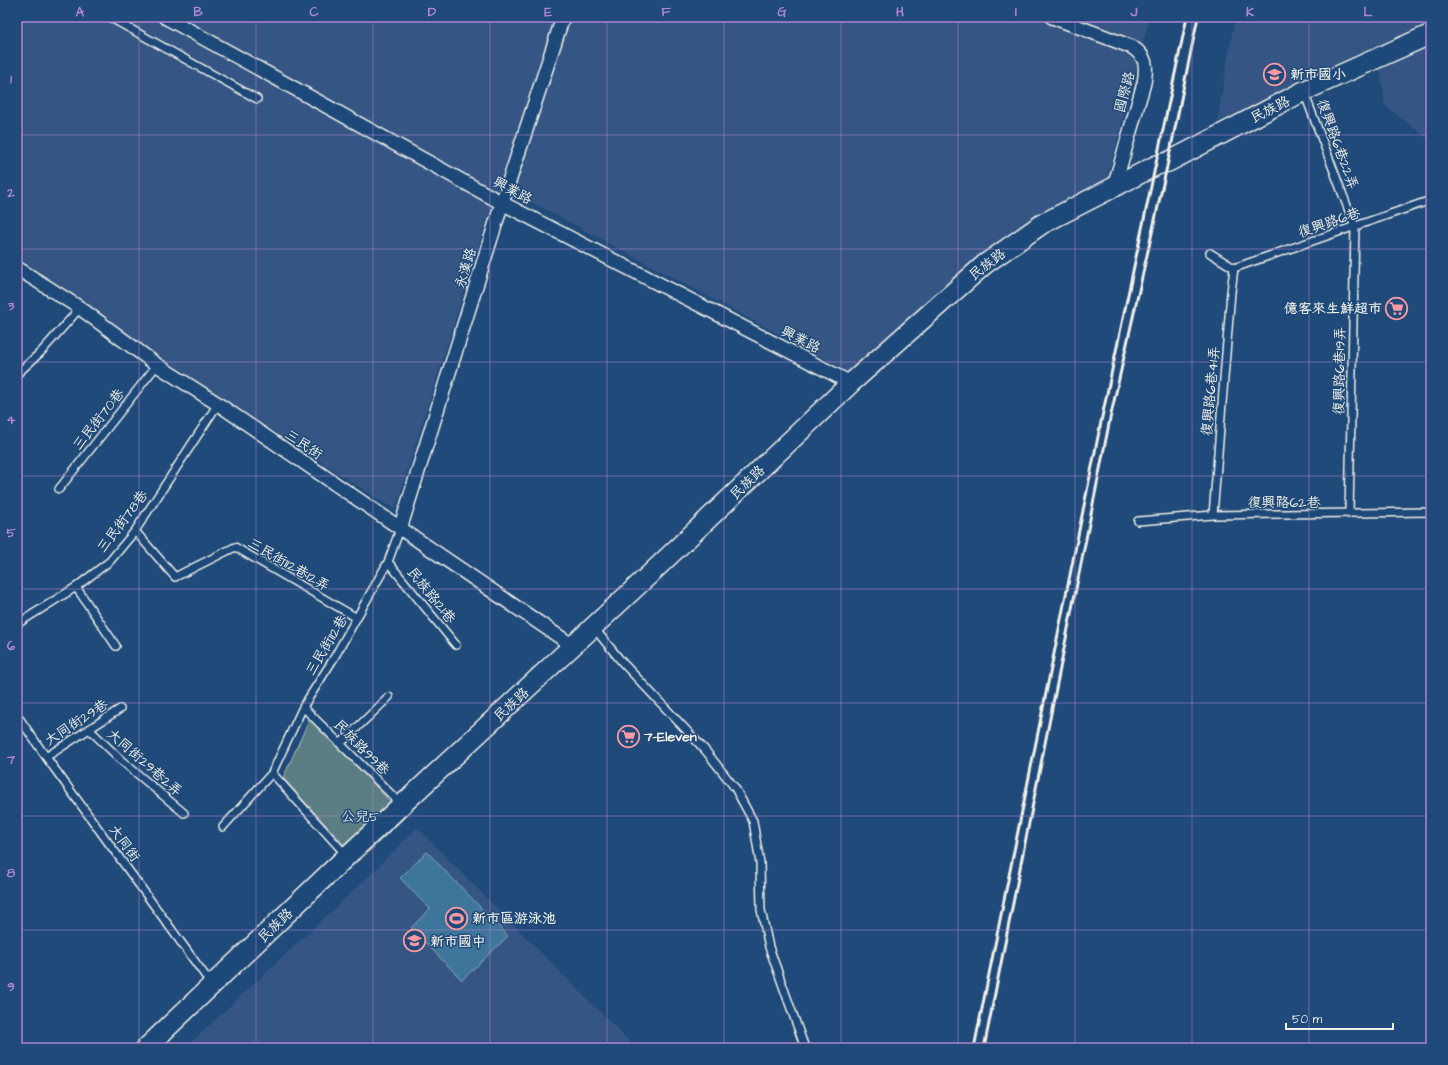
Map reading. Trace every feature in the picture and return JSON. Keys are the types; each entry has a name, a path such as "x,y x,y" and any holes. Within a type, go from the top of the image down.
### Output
{"street":[{"name":"興業路","path":"165,17 502,202 851,383"},
{"name":"永漢路","path":"400,529 502,202 563,17"},
{"name":"國際路","path":"1052,17 1132,47 1139,52 1146,63 1144,82 1114,187"},
{"name":"民族路","path":"146,1048 347,856 573,646 851,383 984,264 1042,224 1157,165 1168,162 1304,91 1431,34"},
{"name":"三民街","path":"17,268 80,308 157,365 218,404 573,646"}],"lane":[{"path":"109,17 257,99"},
{"name":"復興路6巷22弄","path":"1304,91 1355,227"},
{"name":"復興路6巷","path":"1234,268 1431,200"},
{"name":"復興路6巷19弄","path":"1349,514 1355,227"},
{"path":"1210,253 1234,268"},
{"name":"復興路6巷41弄","path":"1213,515 1234,268"},
{"path":"17,374 41,352 80,308"},
{"name":"三民街70巷","path":"59,489 157,365"},
{"name":"三民街78巷","path":"17,624 76,587 110,562 135,531 218,404"},
{"name":"復興路62巷","path":"1138,521 1213,515 1431,512"},
{"name":"三民街112巷","path":"222,827 272,773 303,707 334,658 388,562 400,529"},
{"name":"三民街112巷12弄","path":"135,531 175,577 235,547 357,618"},
{"name":"民族路121巷","path":"388,562 456,645"},
{"path":"76,587 116,646"},
{"path":"594,626 622,662 705,750 736,788 753,821 760,863 761,910 769,947 805,1048"},
{"path":"341,743 390,698"},
{"name":"民族路99巷","path":"303,707 341,743 402,806"},
{"name":"大同街29巷","path":"46,757 120,708"},
{"name":"大同街","path":"17,715 212,985"},
{"name":"大同街29巷2弄","path":"89,729 122,761 184,813"},
{"path":"272,773 347,856"}],"shaded area":[{"path":"17,17 1150,17 1106,182 853,374 498,184 395,510 17,264"},
{"name":"新市國小","path":"1235,17 1431,17 1431,26 1217,122"},
{"path":"1431,32 1431,141 1385,106 1378,55"},
{"name":"新市國中","path":"417,828 636,1048 185,1048 366,879"},
{"name":"新市區游泳池","path":"427,852 508,936 462,980 411,928 430,909 400,878"}],"green space":[{"name":"公兒5","path":"310,718 405,817 359,861 283,778"}],"railway":[{"path":"974,1048 1102,417 1187,17"},
{"path":"984,1048 1110,419 1168,162 1198,17"}],"place":[{"name":"新市國小","path":"1275,74"},
{"name":"億客來生鮮超市","path":"1397,308"},
{"name":"7-Eleven","path":"629,736"},
{"name":"新市區游泳池","path":"456,918"},
{"name":"新市國中","path":"415,941"}]}
